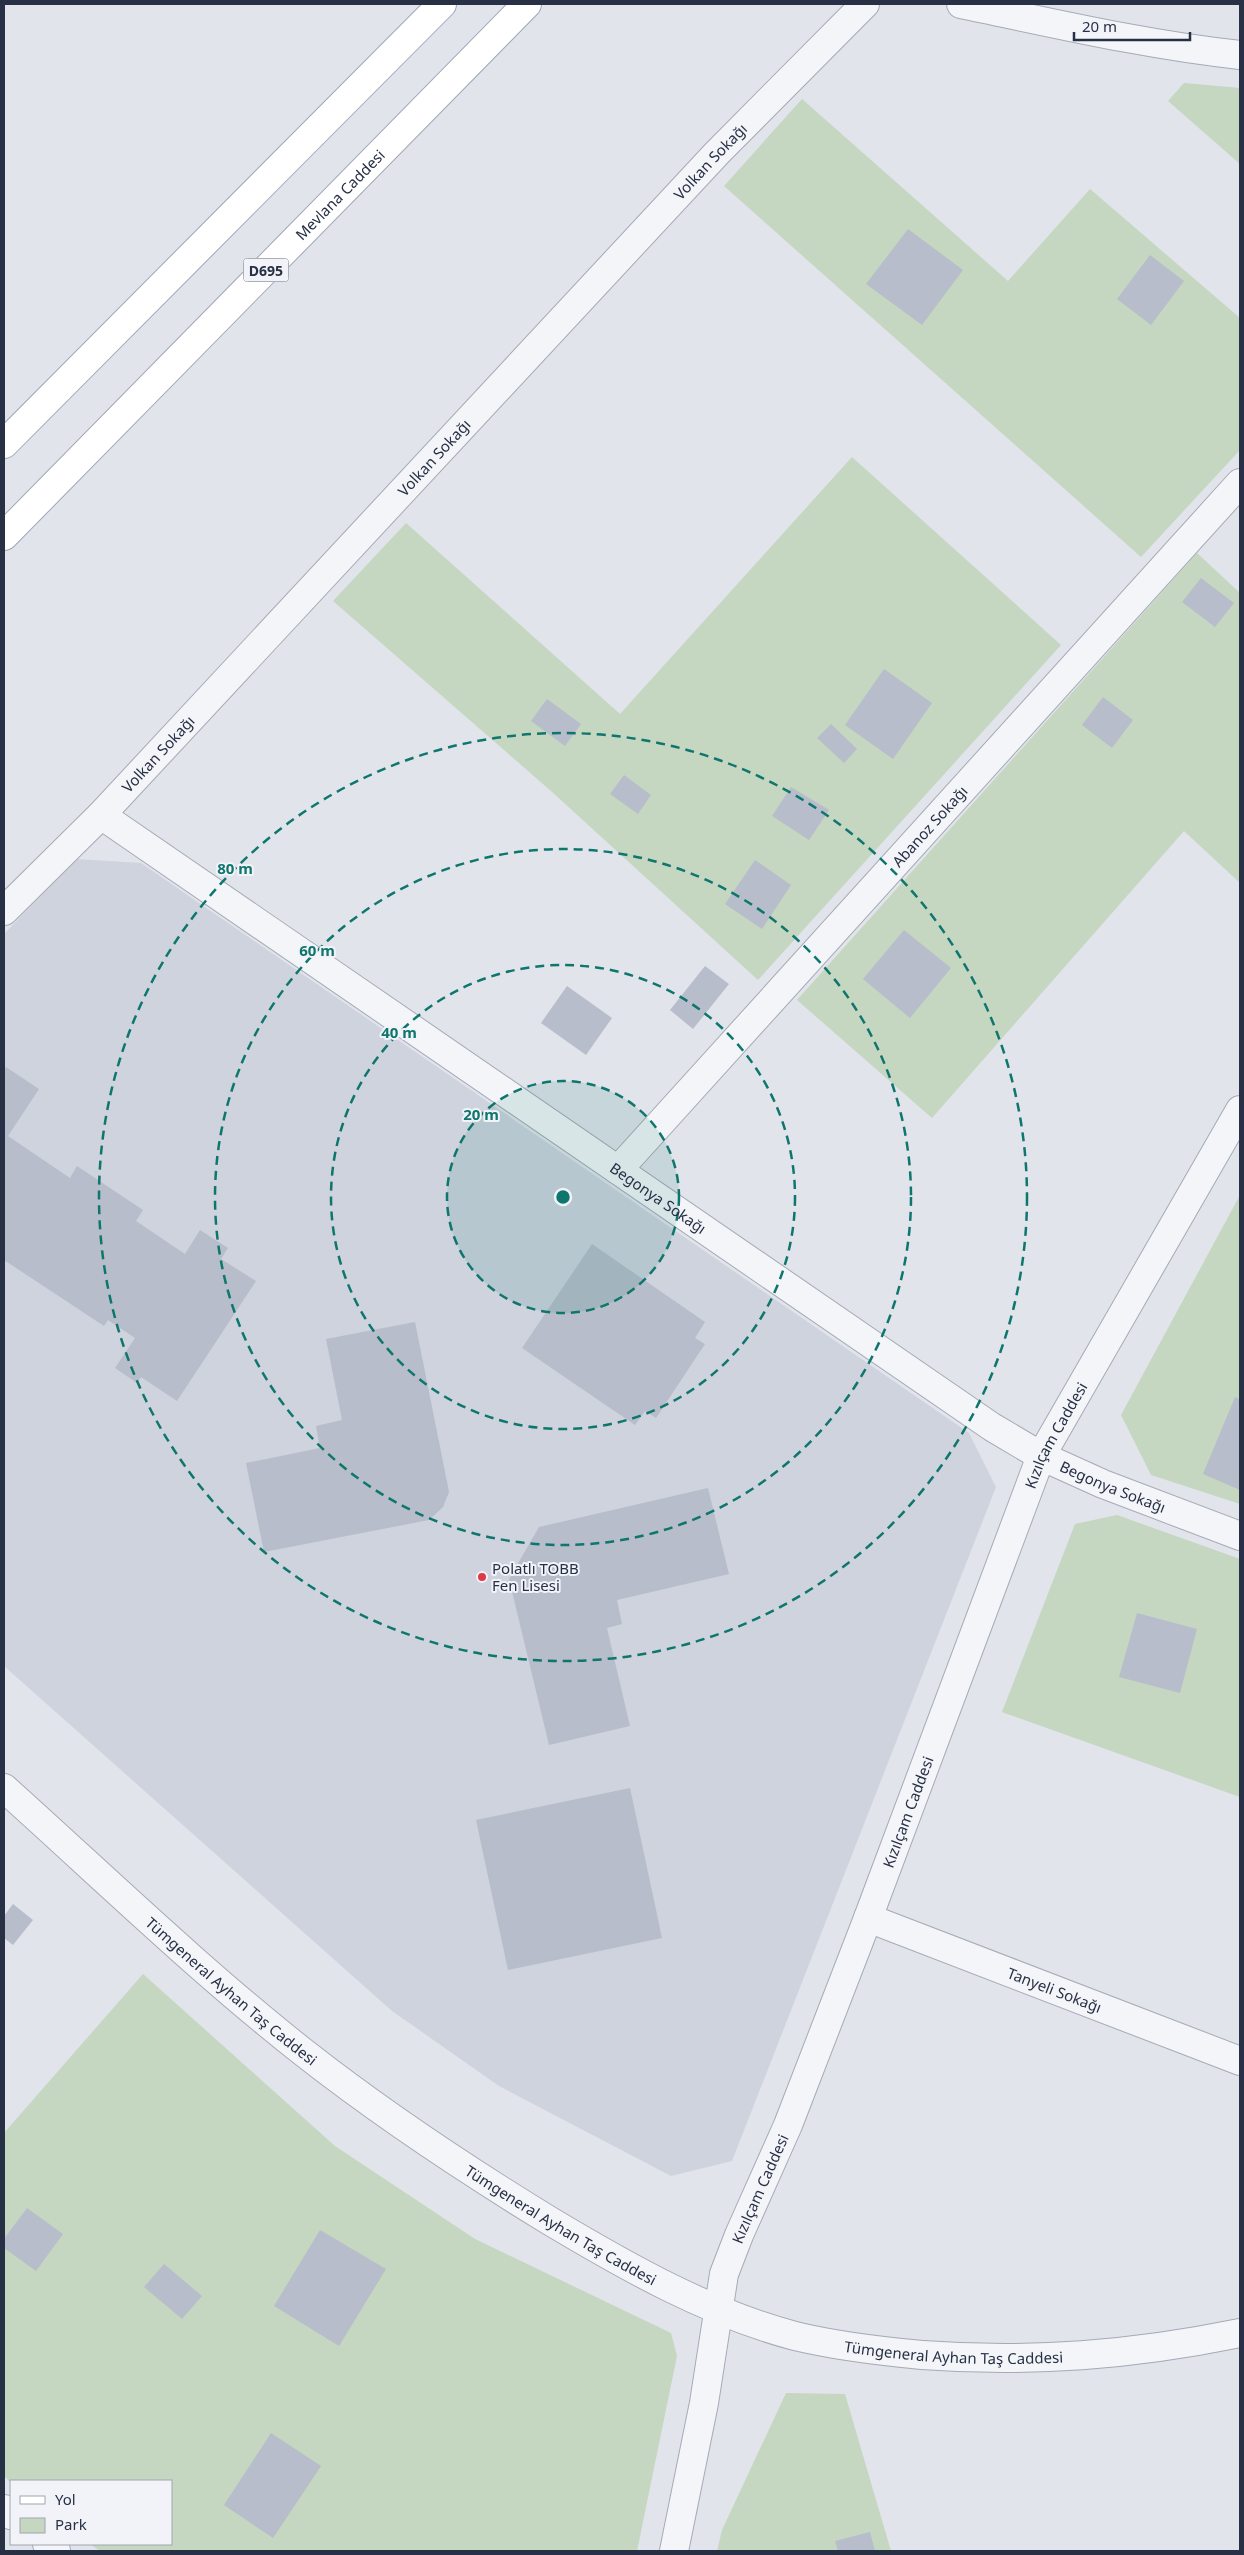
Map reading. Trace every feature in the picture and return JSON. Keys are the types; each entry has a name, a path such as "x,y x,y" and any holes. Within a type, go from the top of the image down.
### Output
{"main road":[{"path":"4,444 442,4"},
{"name":"Mevlana Caddesi","path":"4,536 528,4"}],"street":[{"name":"Volkan Sokağı","path":"4,911 101,815 717,153 865,4"},
{"path":"961,4 1096,32 1195,50 1240,55"},
{"name":"Abanoz Sokağı","path":"618,1170 1240,483"},
{"name":"Begonya Sokağı","path":"101,815 992,1427 1042,1456 1103,1484 1240,1536"},
{"name":"Kızılçam Caddesi","path":"674,2551 704,2403 724,2274 739,2235 788,2125 1042,1456 1240,1110"},
{"name":"Tümgeneral Ayhan Taş Caddesi","path":"4,1788 218,1981 303,2051 388,2116 484,2180 583,2240 663,2284 719,2311 795,2336 877,2351 980,2359 1080,2357 1169,2347 1240,2333"},
{"name":"Tanyeli Sokağı","path":"868,1918 1240,2061"}],"shaded area":[{"name":"Polatlı TOBB Fen Lisesi","path":"76,859 141,863 969,1433 996,1487 732,2161 671,2176 499,2086 392,2011 4,1666 4,934"}],"green space":[{"path":"1184,83 1240,88 1240,164 1168,101"},
{"path":"802,99 1008,281 1090,189 1240,318 1240,450 1141,557 724,186"},
{"path":"852,457 1061,645 758,980 551,791 333,601 406,523 620,714"},
{"path":"1197,553 1240,593 1240,883 1184,831 932,1118 797,1000"},
{"path":"1240,1195 1240,1504 1151,1475 1121,1415"},
{"path":"1117,1515 1240,1559 1240,1797 1002,1712 1075,1524"},
{"path":"143,1974 335,2146 475,2239 671,2333 677,2356 637,2551 100,2551 91,2545 172,2545 172,2480 10,2480 10,2482 4,2476 4,2133"},
{"path":"786,2393 845,2394 891,2551 717,2551 722,2530"}],"building":[{"path":"908,229 963,270 922,325 866,284"},
{"path":"1150,255 1184,281 1151,325 1117,299"},
{"path":"1201,578 1234,603 1215,627 1182,602"},
{"path":"884,669 932,703 893,759 845,725"},
{"path":"1103,697 1133,720 1112,748 1082,725"},
{"path":"547,699 581,724 565,746 531,721"},
{"path":"831,724 857,749 844,763 817,738"},
{"path":"624,775 651,795 638,814 610,794"},
{"path":"791,787 829,810 809,840 772,816"},
{"path":"755,860 791,885 762,929 725,904"},
{"path":"904,930 951,968 910,1018 863,979"},
{"path":"705,966 729,984 693,1029 670,1010"},
{"path":"567,986 612,1018 586,1055 541,1023"},
{"path":"6,1067 39,1089 8,1136 70,1178 77,1166 143,1210 136,1221 185,1254 200,1230 228,1248 221,1259 256,1281 177,1401 141,1377 137,1383 115,1368 135,1338 108,1320 104,1326 4,1260 4,1071"},
{"path":"592,1244 705,1322 695,1338 705,1344 656,1418 645,1411 635,1425 522,1348"},
{"path":"415,1322 449,1492 443,1507 429,1520 264,1552 246,1463 320,1448 316,1426 342,1420 326,1339"},
{"path":"1235,1397 1240,1399 1240,1490 1203,1474"},
{"path":"708,1488 729,1574 617,1600 622,1624 607,1628 630,1726 549,1745 509,1579 539,1527"},
{"path":"1137,1613 1197,1629 1180,1693 1119,1677"},
{"path":"630,1788 662,1938 508,1970 476,1820"},
{"path":"13,1904 33,1920 13,1945 4,1938 4,1916"},
{"path":"27,2208 63,2234 36,2271 4,2248 4,2239"},
{"path":"320,2230 386,2269 339,2346 274,2306"},
{"path":"164,2264 202,2296 182,2319 144,2287"},
{"path":"271,2433 321,2466 273,2538 224,2505"},
{"path":"870,2532 875,2551 838,2551 835,2541"}],"place":[{"name":"Polatlı TOBB Fen Lisesi","path":"482,1577"}]}
